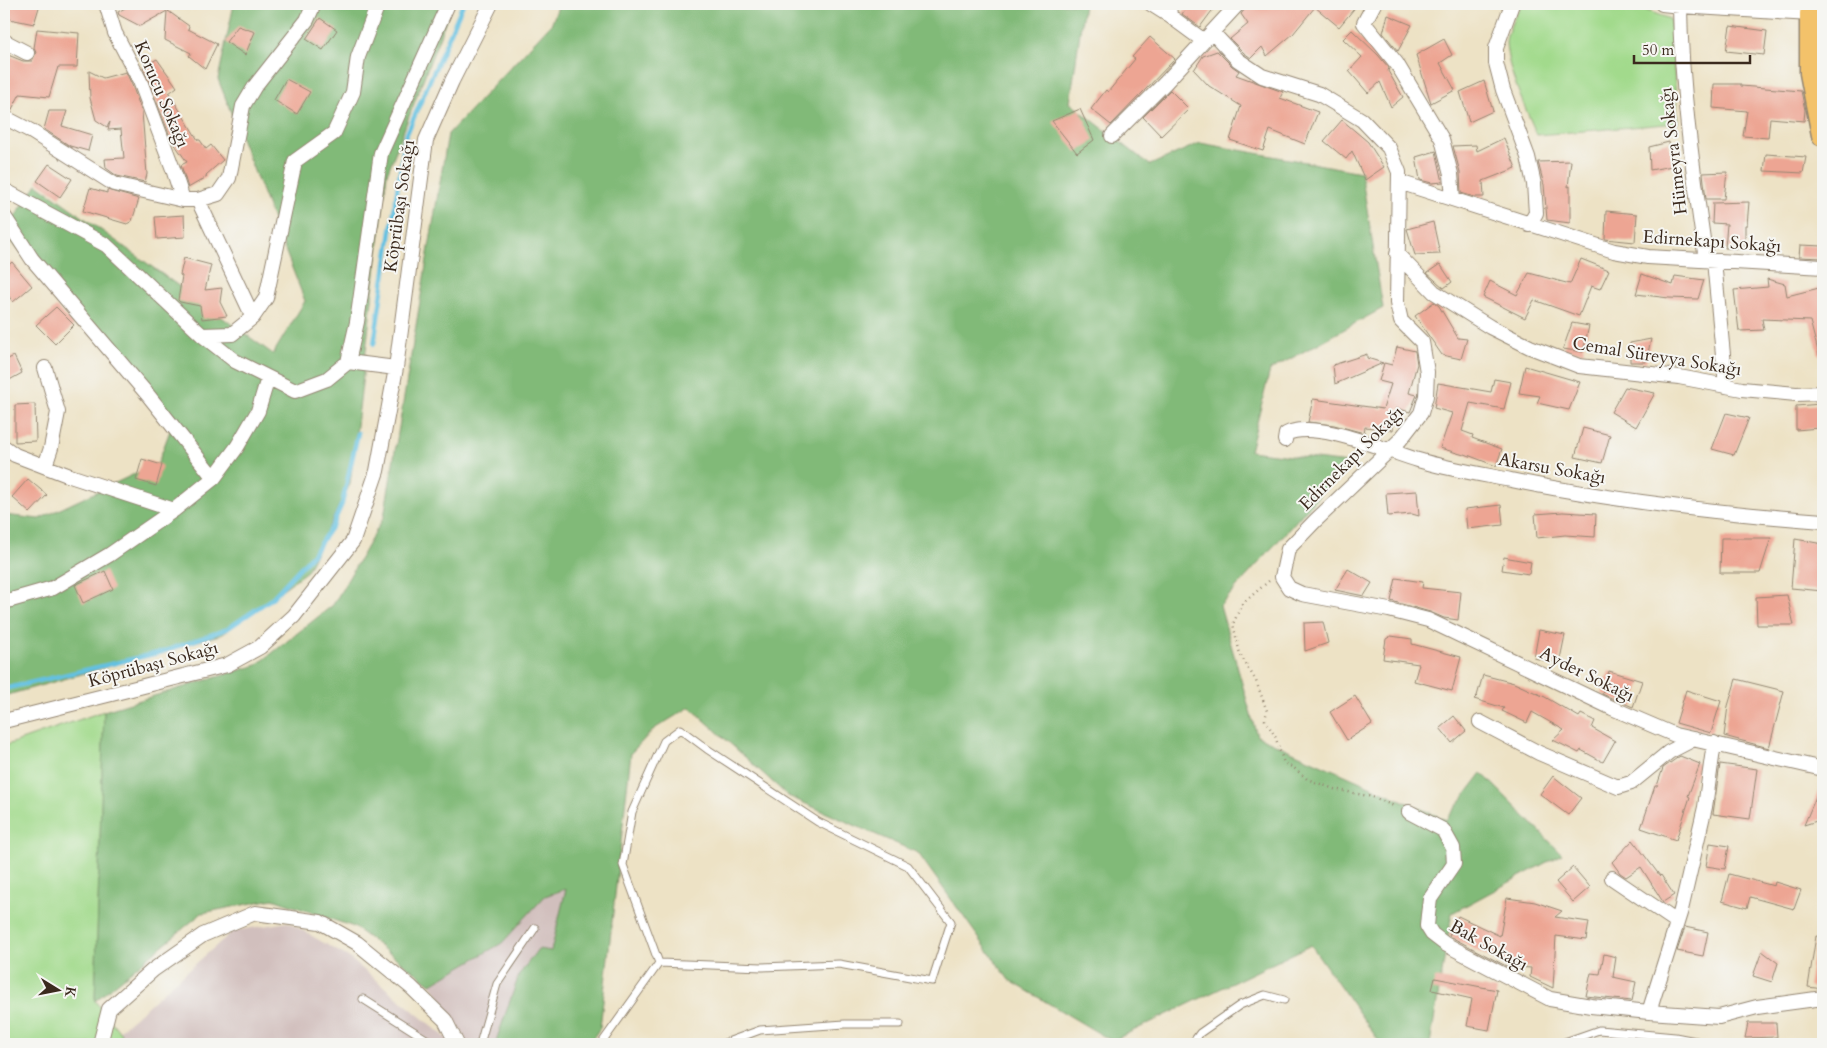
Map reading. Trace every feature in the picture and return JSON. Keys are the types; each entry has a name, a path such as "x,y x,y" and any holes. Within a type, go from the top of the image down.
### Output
{"main road":[{"path":"1816,11 1811,73 1823,135"}],"street":[{"name":"Korucu Sokağı","path":"106,4 115,33 140,81 183,200"},
{"path":"4,117 29,130 114,184 183,200 198,200 218,194 229,178 243,106 255,86 307,20 314,4"},
{"path":"202,335 232,334 253,317 266,298 295,161 334,133 353,92 358,57 378,4"},
{"name":"Köprübaşı Sokağı","path":"348,362 357,322 381,153 448,4"},
{"name":"Köprübaşı Sokağı","path":"4,721 227,665 260,647 294,616 353,541 377,471 396,368 426,140 452,81 492,4"},
{"name":"Edirnekapı Sokağı","path":"1151,4 1170,10 1262,76 1320,94 1362,120 1389,148 1399,172 1397,303 1401,321 1422,342 1427,372 1426,396 1421,413 1400,440 1288,549 1282,577"},
{"path":"1112,136 1238,4"},
{"path":"1374,4 1364,23 1397,64 1442,139 1451,174 1453,199"},
{"path":"1512,4 1496,48 1496,64 1503,90 1528,158 1534,184 1536,213 1529,225"},
{"path":"1662,4 1816,11"},
{"name":"Hümeyra Sokağı","path":"1680,6 1680,44 1690,147 1710,260 1726,386"},
{"path":"4,41 27,53"},
{"name":"Edirnekapı Sokağı","path":"1399,182 1614,251 1648,257 1823,267"},
{"path":"4,190 106,245 202,335 235,361 268,378 295,390 327,379 348,362 396,368"},
{"path":"198,200 253,317"},
{"path":"4,216 32,259 148,395 214,478"},
{"name":"Cemal Süreyya Sokağı","path":"1397,254 1434,292 1490,327 1530,347 1578,366 1796,394 1823,393"},
{"path":"44,466 51,448 58,412 45,368"},
{"path":"4,602 53,588 109,555 174,510 214,478 237,446 258,411 268,378"},
{"name":"Akarsu Sokağı","path":"1285,440 1286,434 1295,429 1311,430 1342,436 1420,461 1579,494 1823,521"},
{"path":"4,447 15,454 44,466 174,510"},
{"name":"Ayder Sokağı","path":"1282,577 1289,588 1302,594 1389,610 1428,620 1612,708 1675,734 1823,769"},
{"path":"1480,722 1539,753 1618,787 1631,783 1669,752 1694,739"},
{"path":"1650,1012 1677,922 1705,807 1714,743"},
{"name":"Bak Sokağı","path":"1409,812 1443,830 1454,848 1454,864 1430,899 1427,926 1432,934 1446,944 1550,999 1591,1006 1719,1017 1756,1007 1823,998"},
{"path":"1612,878 1677,922"},
{"path":"100,1044 110,1009 153,970 204,935 255,913 320,922 357,943 411,987 445,1020 457,1044"}],"lane":[{"path":"680,730 818,822 908,866 951,922 932,981 839,964 762,967 659,963 622,865 632,812 664,741 680,730"},
{"path":"480,1044 496,984 535,928"},
{"path":"601,1044 659,963"},
{"path":"1192,1044 1200,1033 1240,1005 1266,995 1284,1000"},
{"path":"363,999 434,1044"},
{"path":"722,1044 760,1030 844,1024 900,1024"},
{"path":"1559,1044 1599,1030 1674,1037 1711,1044"}],"path":[{"path":"1282,577 1268,582 1242,604 1233,624 1240,654 1256,681 1267,711 1265,720 1274,736 1284,763 1294,768 1307,779 1334,788 1373,797 1409,812"}],"shaded area":[{"path":"567,889 551,951 519,975 495,1044 467,1044 462,1032 431,984 502,943 545,896"},
{"path":"288,922 348,957 450,1041 448,1044 129,1044 119,1031 233,931"}],"green space":[{"path":"234,4 452,4 387,174 350,484 307,571 223,634 4,696 4,515 39,519 158,463 175,417 4,233 37,184 273,354 305,301 218,79"},
{"path":"559,4 1084,4 1070,103 1150,165 1200,143 1361,172 1383,308 1270,370 1250,451 1348,463 1220,606 1257,736 1446,820 1482,773 1562,854 1452,913 1430,1044 1381,1044 1311,945 1112,1041 1009,980 918,853 788,796 690,707 654,729 631,753 600,1028 589,1044 495,1044 519,975 538,949 551,951 566,889 545,896 502,943 431,984 354,927 273,899 202,913 95,1001 104,711 257,665 333,605 384,517 448,134 552,23"},
{"path":"1522,4 1629,4 1670,19 1678,123 1537,135 1522,101 1507,54 1506,39 1509,29"},
{"path":"104,711 95,1001 129,1044 4,1044 4,746"}],"building":[{"path":"11,4 40,4 34,24 5,18"},
{"path":"132,4 181,4 168,11 189,26 188,29 217,44 205,69 189,56 191,53 165,40 167,11 140,26 119,15 118,12"},
{"path":"1189,4 1217,4 1200,27 1182,14"},
{"path":"1249,4 1358,4 1339,27 1315,7 1293,34 1267,56 1262,47 1251,58 1230,39 1248,24 1241,14"},
{"path":"1388,15 1412,25 1398,51 1383,33"},
{"path":"320,18 337,30 323,50 306,39"},
{"path":"238,26 255,32 245,55 226,42"},
{"path":"1730,26 1767,31 1764,55 1726,51"},
{"path":"37,29 79,33 77,67 58,67 49,97 20,94 11,111 4,108 4,66 8,55 23,61 32,61 36,53 34,48"},
{"path":"1352,30 1389,68 1388,71 1403,97 1391,107 1380,82 1368,93 1349,71 1362,57 1343,39"},
{"path":"1150,37 1175,59 1111,125 1091,109 1106,90 1108,92 1135,59 1132,57"},
{"path":"1444,39 1452,55 1440,63 1455,90 1431,103 1416,55"},
{"path":"1217,51 1239,71 1236,75 1283,92 1280,98 1318,112 1305,144 1270,130 1263,151 1230,140 1241,106 1209,86 1194,70 1203,56"},
{"path":"157,59 177,87 169,93 198,140 206,149 211,145 223,160 206,175 207,177 188,188 181,165 187,162 171,139 143,67"},
{"path":"89,71 103,78 126,72 142,112 147,174 145,182 117,176 106,168 105,159 124,158 121,129 108,130 110,122 107,127 96,120 90,98"},
{"path":"286,79 310,92 297,114 274,100"},
{"path":"1484,81 1493,111 1469,122 1460,92"},
{"path":"1714,84 1741,84 1741,86 1801,91 1805,110 1804,121 1770,118 1768,138 1743,136 1747,111 1713,108"},
{"path":"1170,90 1189,109 1161,136 1143,117"},
{"path":"1080,109 1094,140 1077,153 1052,121"},
{"path":"49,111 67,111 62,126 92,135 88,151 70,146 44,129"},
{"path":"1342,120 1368,142 1384,167 1365,180 1352,151 1346,159 1324,141"},
{"path":"1504,138 1516,168 1483,181 1484,197 1474,197 1461,193 1460,172 1453,146 1476,145 1477,151"},
{"path":"1669,142 1672,166 1650,170 1649,147"},
{"path":"1436,151 1443,182 1432,183 1420,180 1416,157"},
{"path":"1766,154 1806,157 1803,173 1764,171"},
{"path":"1571,161 1568,187 1570,186 1570,223 1547,220 1544,185 1538,162"},
{"path":"49,164 72,179 60,197 37,181"},
{"path":"1727,172 1724,199 1706,199 1703,173"},
{"path":"90,188 107,193 107,190 139,199 132,221 127,224 83,211"},
{"path":"1749,202 1747,225 1745,225 1745,249 1725,248 1727,224 1712,223 1713,203"},
{"path":"1606,211 1637,214 1635,242 1605,239"},
{"path":"184,215 185,237 157,239 155,217"},
{"path":"1433,222 1440,254 1415,255 1407,229"},
{"path":"1800,245 1823,246 1823,258 1799,257"},
{"path":"184,258 211,265 205,290 222,288 220,302 227,316 202,319 200,306 178,300 182,276 180,275"},
{"path":"1581,259 1609,270 1600,289 1591,286 1579,316 1534,300 1525,318 1483,297 1490,281 1517,295 1529,273 1570,284"},
{"path":"12,262 32,286 13,302 4,290 4,269"},
{"path":"1440,264 1452,282 1444,288 1427,273"},
{"path":"1642,274 1673,285 1675,276 1704,280 1698,299 1669,298 1636,294"},
{"path":"1767,279 1785,284 1787,296 1823,287 1823,354 1819,355 1810,321 1762,319 1764,330 1739,331 1734,290 1768,287"},
{"path":"1434,302 1439,306 1458,338 1467,339 1461,359 1442,355 1415,316"},
{"path":"56,307 74,325 55,344 36,325"},
{"path":"1572,323 1589,326 1583,352 1563,349"},
{"path":"1651,339 1646,362 1630,362 1630,343"},
{"path":"1397,347 1415,351 1417,364 1409,393 1417,395 1410,412 1396,408 1393,430 1365,427 1364,433 1334,425 1308,422 1313,399 1383,409 1391,384 1379,381 1384,363 1392,365"},
{"path":"1367,354 1367,358 1383,363 1335,384 1333,365"},
{"path":"14,356 22,373 4,383 4,361"},
{"path":"1525,366 1580,382 1569,410 1537,403 1540,396 1519,393"},
{"path":"1494,379 1511,382 1504,409 1470,403 1462,431 1473,435 1472,438 1502,449 1496,466 1465,454 1440,448 1452,413 1434,408 1438,383 1491,392"},
{"path":"1625,387 1655,393 1636,427 1611,412"},
{"path":"35,404 36,441 15,442 15,405"},
{"path":"1821,404 1819,428 1796,430 1796,406"},
{"path":"1726,413 1749,418 1734,455 1712,449"},
{"path":"1583,428 1610,435 1602,463 1575,457"},
{"path":"142,459 162,465 156,486 136,480"},
{"path":"28,479 47,495 30,513 12,497"},
{"path":"1417,491 1419,516 1412,514 1388,516 1386,493"},
{"path":"1501,505 1503,525 1467,529 1465,509"},
{"path":"1563,512 1596,514 1595,537 1565,535 1537,538 1535,514"},
{"path":"1721,538 1771,538 1760,573 1720,573"},
{"path":"1795,539 1823,544 1823,591 1791,588"},
{"path":"1504,557 1531,562 1529,574 1502,570"},
{"path":"1348,569 1372,583 1364,596 1335,590"},
{"path":"105,571 113,589 83,603 75,585"},
{"path":"1396,578 1423,582 1422,588 1461,592 1458,620 1444,618 1391,601"},
{"path":"1787,595 1794,625 1757,625 1756,597"},
{"path":"1323,622 1328,643 1305,651 1304,623"},
{"path":"1539,630 1565,635 1559,664 1534,658"},
{"path":"1391,636 1412,639 1412,644 1461,657 1452,691 1414,681 1419,664 1383,659 1386,639"},
{"path":"1609,671 1642,681 1633,707 1602,694"},
{"path":"1483,675 1514,683 1545,697 1579,717 1581,714 1595,721 1592,728 1615,741 1603,762 1581,750 1579,753 1553,740 1564,730 1532,712 1527,723 1502,711 1504,708 1474,699 1477,696"},
{"path":"1736,679 1784,691 1769,748 1724,736 1728,706"},
{"path":"1686,690 1721,701 1711,733 1676,723"},
{"path":"1355,696 1372,724 1347,740 1330,712"},
{"path":"1454,716 1466,731 1452,743 1440,728"},
{"path":"1680,756 1700,764 1688,796 1690,797 1676,840 1641,828 1663,768"},
{"path":"1720,764 1757,769 1750,819 1713,814"},
{"path":"1553,776 1581,798 1568,815 1540,794"},
{"path":"1823,780 1823,819 1804,825"},
{"path":"1633,840 1661,875 1674,895 1663,902 1641,867 1626,877 1620,873 1612,862"},
{"path":"1710,843 1729,846 1725,869 1706,866"},
{"path":"1573,867 1590,887 1573,902 1556,882"},
{"path":"1729,874 1774,886 1775,882 1801,890 1794,909 1750,897 1747,908 1722,901"},
{"path":"1507,898 1535,902 1562,911 1555,917 1589,922 1586,940 1556,936 1553,988 1530,977 1531,968 1506,966 1449,936 1458,916 1500,936"},
{"path":"1685,927 1708,932 1703,956 1677,951"},
{"path":"1816,936 1823,937 1823,989 1808,987"},
{"path":"1762,951 1778,963 1772,982 1753,976"},
{"path":"1604,954 1616,957 1613,977 1636,982 1632,1001 1586,996 1591,973 1600,974"},
{"path":"1435,978 1497,990 1489,1030 1467,1026 1472,999 1432,990"},
{"path":"1748,1023 1776,1023 1777,1037 1745,1038"}],"waterway":[{"path":"374,344 405,138 463,4"},
{"path":"4,689 162,652 227,629 271,599 312,555 332,526 342,504 358,433"}]}
